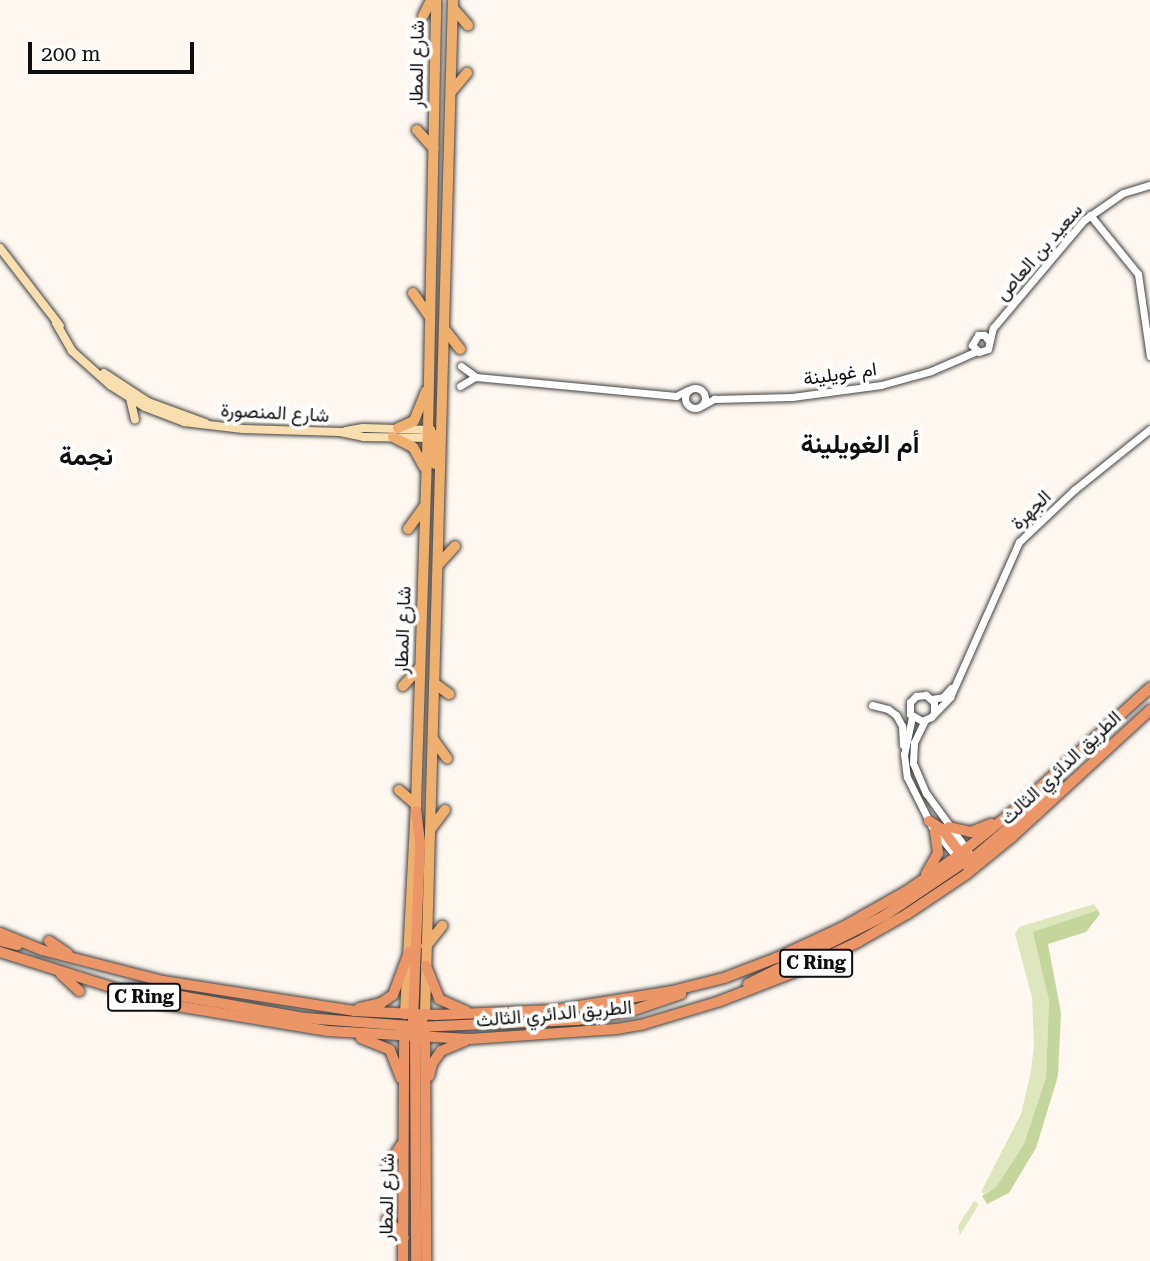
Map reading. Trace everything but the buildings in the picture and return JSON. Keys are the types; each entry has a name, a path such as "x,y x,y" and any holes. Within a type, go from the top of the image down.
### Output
{"highway":[{"name":"الطريق الدائري الثالث","path":"413,1030 425,1014 477,1014 579,1007 704,984 755,967 821,937 918,883 966,861 1001,820 1067,765 1150,688"},
{"name":"الطريق الدائري الثالث","path":"46,945 74,959 209,990 355,1011 413,1030 470,1039 617,1029 720,1001 810,965 858,942 966,861 1150,710"},
{"path":"929,821 942,829 966,861 1032,808 1067,765"},
{"path":"416,808 421,842 413,1030 416,1261"},
{"path":"949,827 971,832 1001,820"},
{"path":"918,883 937,857 939,845 935,831"},
{"path":"0,933 46,945"},
{"path":"0,942 46,945"},
{"name":"الطريق الدائري الثالث","path":"0,952 165,1004 242,1019 344,1032 413,1030"},
{"path":"355,1011 382,1003 393,995 409,952"},
{"path":"426,966 433,990 441,1001 477,1014"},
{"path":"58,971 79,991"},
{"path":"120,990 140,989 305,1018 413,1030 599,1017 650,1006 704,984"},
{"name":"شارع المطار","path":"403,1261 405,1090 413,1030"},
{"name":"شارع المطار","path":"413,1030 425,1104 426,1261"},
{"path":"344,1032 390,1050 405,1090"},
{"path":"425,1104 434,1060 443,1049 470,1039"},
{"path":"387,1167 398,1154 405,1136"},
{"path":"387,1219 404,1238"}],"main road":[{"path":"423,16 434,0"},
{"name":"شارع المطار","path":"425,1014 431,735 439,563 435,435 429,377 434,0"},
{"path":"453,4 468,25"},
{"name":"شارع المطار","path":"413,1030 409,952 426,472 435,435 446,331 453,4"},
{"path":"451,93 467,74"},
{"path":"417,130 434,149"},
{"name":"شارع المنصورة","path":"0,248 83,355 112,380 148,402 209,425"},
{"path":"413,293 430,317"},
{"name":"شارع المنصورة","path":"56,323 60,333 80,359 130,398 158,413 184,422 338,434 435,435"},
{"path":"446,331 460,349"},
{"path":"426,472 415,449 396,433 416,418 429,377"},
{"path":"130,398 138,419 158,413"},
{"path":"408,529 425,506"},
{"path":"439,563 455,546"},
{"path":"403,686 420,667"},
{"path":"433,683 449,694"},
{"path":"431,735 447,758"},
{"path":"400,790 416,808"},
{"path":"429,831 445,810"},
{"path":"426,946 442,926"}],"street":[{"name":"سعيد بن العاص","path":"975,348 975,337 993,328 1090,215 1123,193 1150,186"},
{"path":"1090,215 1138,274 1150,356"},
{"name":"سعيد بن العاص","path":"989,341 993,328"},
{"path":"975,348 986,350 989,341 982,335"},
{"name":"ام غويلينة","path":"703,405 714,399 792,397 870,387 931,371 975,348"},
{"path":"461,366 476,377 676,396 698,388 714,399"},
{"path":"460,386 476,377"},
{"path":"686,404 684,397 688,390"},
{"path":"676,396 694,409 703,405 704,393"},
{"name":"الجهرة","path":"934,712 950,697 1019,542 1074,491 1150,429"},
{"name":"الجهرة","path":"932,699 943,697 955,682"},
{"path":"905,749 912,717 909,708 911,699 922,694 932,699 934,712 925,720 914,743 914,763 926,793 949,827 966,861"},
{"path":"872,705 888,709 898,718 905,749 906,777 935,831 966,861"},
{"path":"912,717 925,720"}],"green space":[{"path":"1094,904 1098,910 1034,932 1049,1001 1046,1077 1024,1144 996,1187 984,1194 981,1192 1021,1114 1031,1072 1034,1045 1032,997 1015,934 1019,927"},
{"path":"1098,910 1100,914 1086,932 1048,944 1061,1013 1058,1076 1036,1148 1009,1193 987,1204 982,1196 996,1187 1024,1144 1046,1077 1049,1001 1033,932"},
{"path":"974,1201 979,1204 960,1235 958,1226"}],"district":[{"name":"أم الغويلينة","path":"860,445"},
{"name":"نجمة","path":"86,457"}]}
